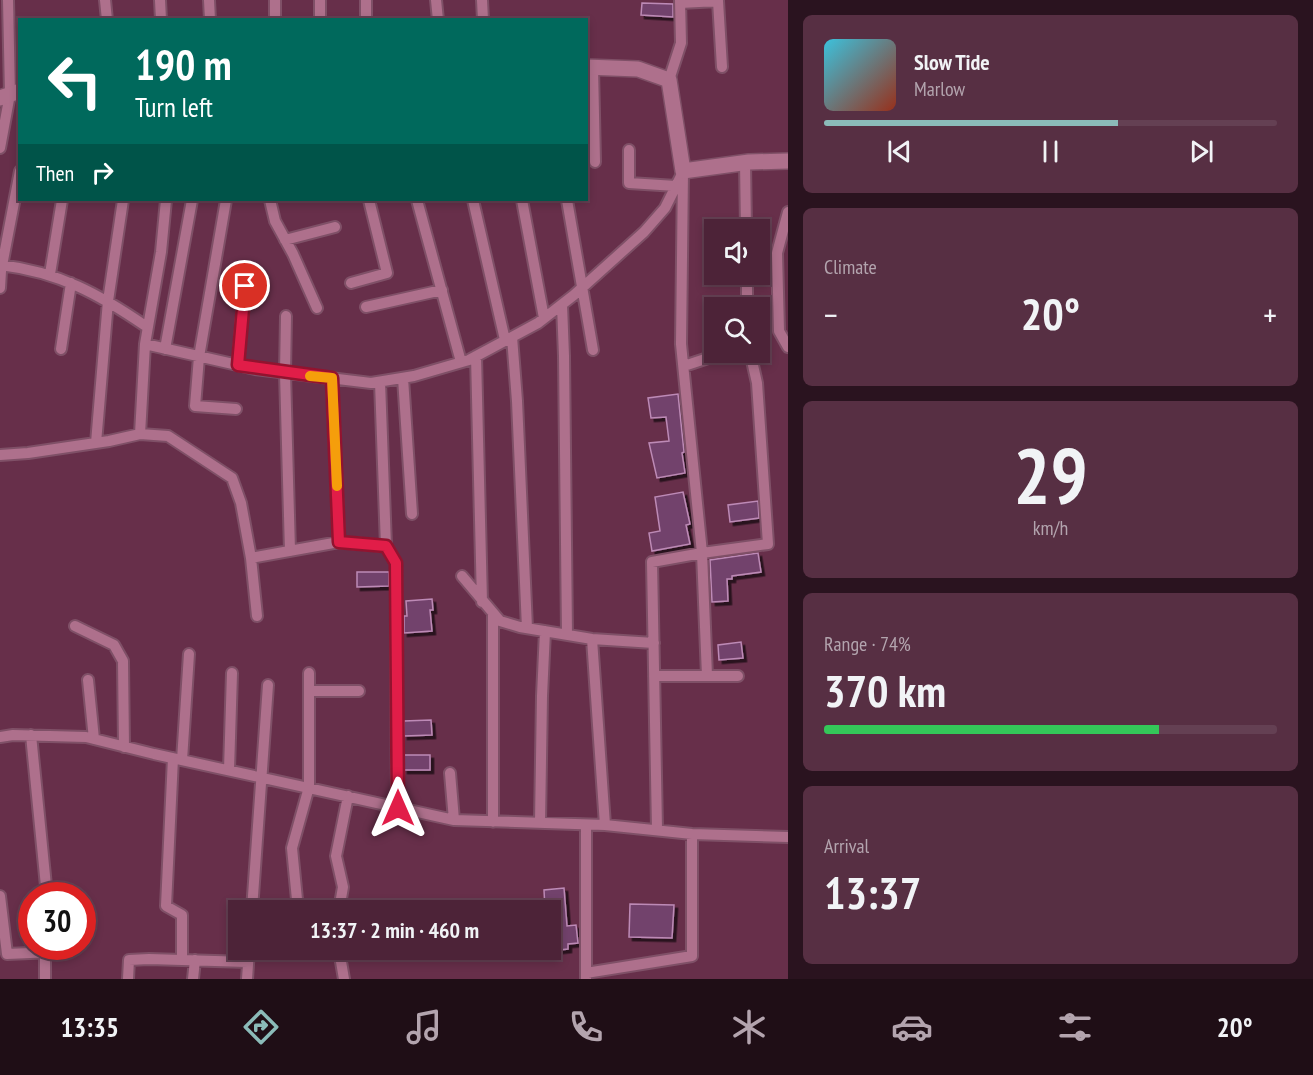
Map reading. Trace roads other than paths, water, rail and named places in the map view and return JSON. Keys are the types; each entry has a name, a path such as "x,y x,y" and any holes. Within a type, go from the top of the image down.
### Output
{"street":[{"path":"0,148 10,94 14,44 4,18 8,0"},
{"path":"105,0 106,18"},
{"path":"160,0 161,18"},
{"path":"209,0 210,18"},
{"path":"275,0 275,18"},
{"path":"320,0 320,18"},
{"path":"366,0 366,18"},
{"path":"436,0 438,18"},
{"path":"482,0 483,18"},
{"path":"707,676 702,553 681,344 683,171 669,80 681,43 680,1 718,1 722,67"},
{"path":"595,162 590,67 638,69 669,80"},
{"path":"629,150 629,183 676,186"},
{"path":"683,171 745,162 788,161"},
{"path":"745,162 746,219"},
{"path":"145,344 238,365 371,383 403,378 461,362 544,318 581,289 644,232 665,208 683,171"},
{"path":"0,288 4,239 18,180"},
{"path":"50,274 62,201"},
{"path":"96,443 108,301 123,201"},
{"path":"140,434 145,344 161,252 166,201"},
{"path":"165,350 192,201"},
{"path":"225,201 199,357 195,406 236,409"},
{"path":"270,201 275,221 317,308"},
{"path":"351,283 387,273 369,201"},
{"path":"417,201 461,362"},
{"path":"473,201 508,339 517,401 527,628"},
{"path":"522,201 544,318"},
{"path":"567,201 592,350"},
{"path":"787,342 779,331 783,272 777,253 788,212"},
{"path":"285,240 335,228"},
{"path":"1,265 50,274 108,301 147,327"},
{"path":"238,365 246,267"},
{"path":"61,349 71,283"},
{"path":"366,307 442,290"},
{"path":"562,305 567,635"},
{"path":"286,316 285,373 290,551"},
{"path":"476,356 482,602"},
{"path":"684,366 704,359"},
{"path":"657,829 652,562 768,544 757,383 752,363"},
{"path":"332,378 339,542"},
{"path":"403,378 412,514"},
{"path":"380,382 386,546 396,563 398,808"},
{"path":"0,455 96,443 140,434 168,436 232,478 242,503 257,616"},
{"path":"251,558 339,542 386,546"},
{"path":"462,576 500,621 592,639 654,643"},
{"path":"493,613 493,822"},
{"path":"75,626 114,645 123,661 124,747"},
{"path":"540,823 545,631"},
{"path":"592,639 605,825"},
{"path":"182,960 182,915 166,906 189,654"},
{"path":"229,770 232,673"},
{"path":"297,900 291,848 309,788 309,673"},
{"path":"654,676 738,676"},
{"path":"88,680 94,739"},
{"path":"253,900 267,686"},
{"path":"309,691 359,691"},
{"path":"31,735 46,882"},
{"path":"0,737 31,735 94,739 454,820 605,825 693,834 788,837"},
{"path":"450,773 454,820"},
{"path":"341,900 343,887 336,856 348,796"},
{"path":"586,825 586,976 692,956 693,834"},
{"path":"0,896 7,954 18,953"},
{"path":"45,979 48,960"},
{"path":"128,979 129,960 248,962 247,979"},
{"path":"193,979 195,960"},
{"path":"341,960 344,979"}]}
